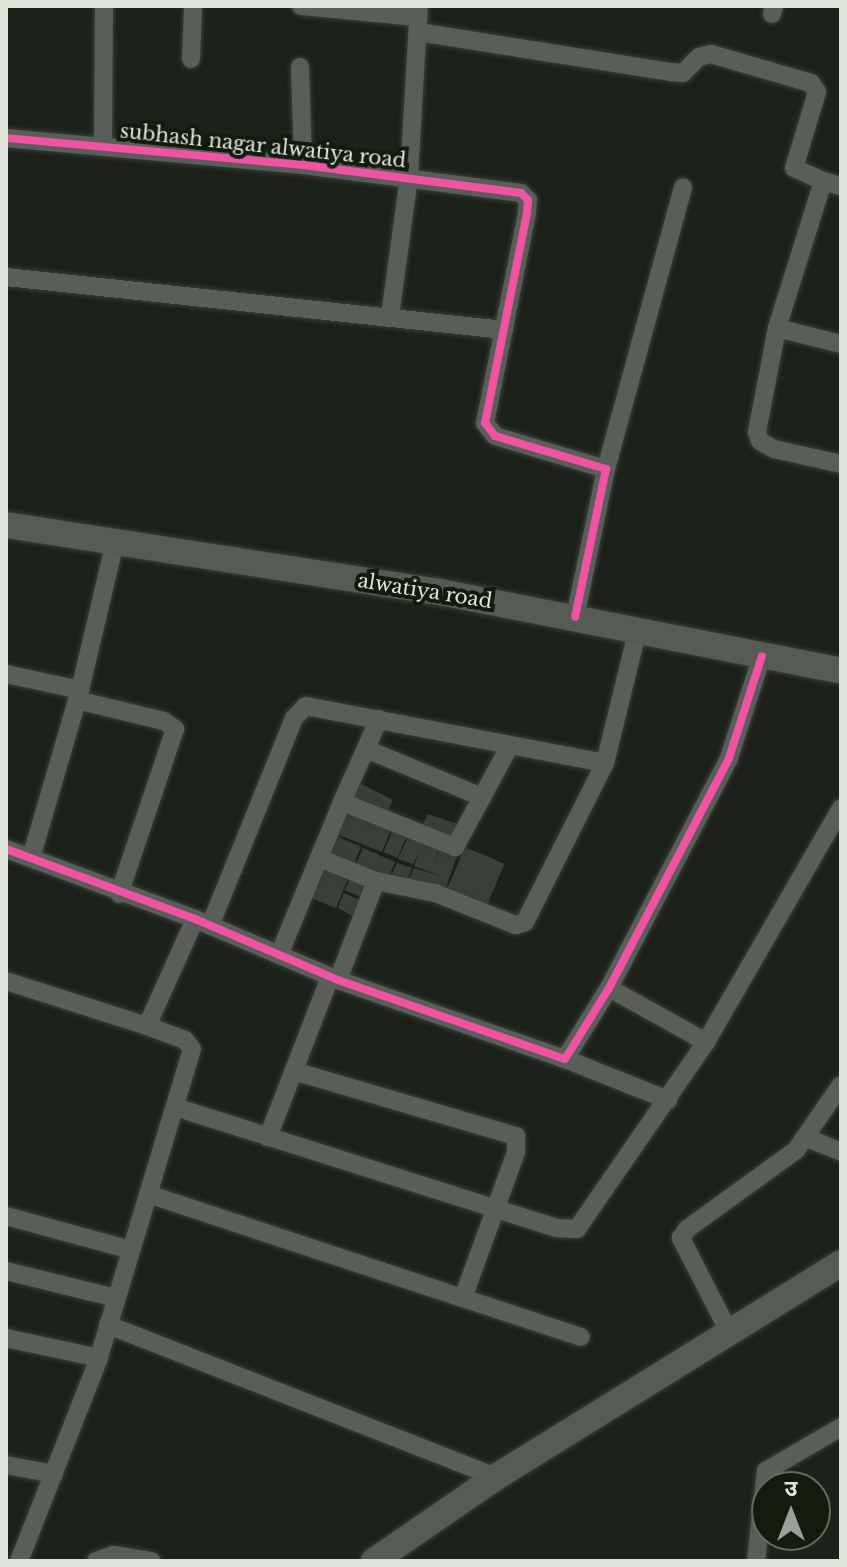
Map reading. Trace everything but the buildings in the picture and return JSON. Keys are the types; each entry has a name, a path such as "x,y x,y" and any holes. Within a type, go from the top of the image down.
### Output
{"street":[{"path":"103,146 104,6"},
{"path":"191,59 193,6"},
{"path":"301,6 418,18 670,72 683,73 699,57 711,54 811,83 817,92 794,168 832,183 777,328 757,422 760,441 841,464"},
{"path":"390,316 409,177 418,18"},
{"path":"300,67 303,165"},
{"name":"subhash nagar alwatiya road","path":"6,138 303,165 510,190 528,200 486,430 606,469"},
{"path":"575,617 606,469 683,187"},
{"path":"6,277 504,330"},
{"path":"777,328 841,344"},
{"name":"alwatiya road","path":"6,525 575,617 841,671"},
{"path":"31,858 79,695 115,542"},
{"path":"319,858 376,881 435,893 516,925 525,922 605,763 638,629"},
{"path":"565,1059 609,988 729,758 762,656"},
{"path":"6,674 164,721 175,729 119,894"},
{"path":"147,1026 202,922 299,710 315,705 509,747 605,763"},
{"path":"279,955 379,719"},
{"path":"342,802 455,847 509,747"},
{"path":"366,749 482,797"},
{"path":"175,1107 495,1209 577,1229 706,1042 841,808"},
{"path":"6,849 119,894 202,922 334,978 565,1059 668,1100"},
{"path":"268,1137 293,1071 376,881"},
{"path":"6,981 147,1026 190,1044 175,1107 99,1358 19,1561"},
{"path":"609,988 706,1042"},
{"path":"293,1071 509,1131 518,1143 463,1298"},
{"path":"729,1332 681,1238 687,1229 783,1161 807,1138 841,1085"},
{"path":"807,1138 841,1152"},
{"path":"148,1194 581,1337"},
{"path":"6,1216 131,1250"},
{"path":"374,1561 496,1477 841,1263"},
{"path":"6,1271 116,1298"},
{"path":"108,1325 496,1477"},
{"path":"6,1338 99,1358"},
{"path":"756,1561 764,1479 770,1465 841,1427"},
{"path":"6,1465 54,1474"},
{"path":"96,1561 113,1555 152,1561"}],"cycle path":[{"path":"6,138 303,165 521,193 528,200 527,213 485,423 495,436 606,469 575,617"},
{"path":"6,849 195,919 338,980 565,1059 609,988 729,758 762,656"}]}
